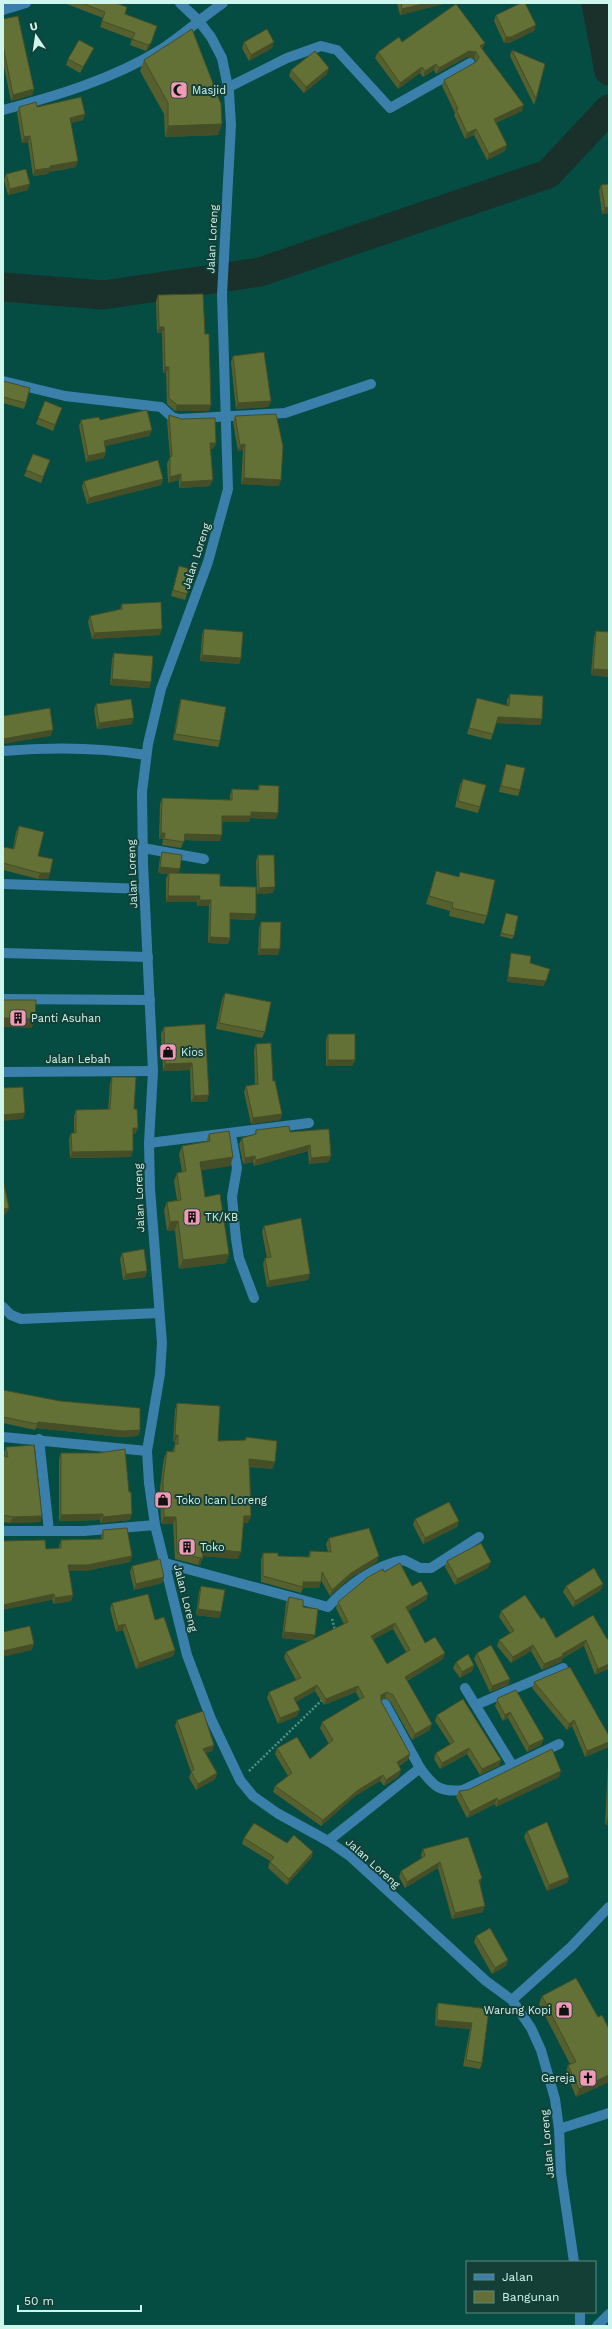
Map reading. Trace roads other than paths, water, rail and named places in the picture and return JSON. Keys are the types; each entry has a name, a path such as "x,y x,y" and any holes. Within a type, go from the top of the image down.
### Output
{"street":[{"path":"3,10 26,3"},
{"name":"Jalan Loreng","path":"180,3 198,20 211,37 222,58 229,87 231,125 222,295 228,489 208,562 161,690 146,755 142,792 144,889 154,1071 149,1143 152,1235 162,1344 160,1374 147,1451 155,1525 188,1655 211,1719 240,1780 253,1796 271,1809 328,1841 350,1857 486,1981 512,2000 531,2028 541,2050 555,2099 559,2129 561,2173 574,2261"},
{"path":"3,110 48,98 136,64 181,36 198,20 223,3"},
{"path":"229,87 287,58 321,46 337,50 390,108 470,63"},
{"path":"3,381 64,396 161,407 172,417 179,419 226,415 285,413 371,384"},
{"path":"3,751 75,747 114,749 146,755"},
{"path":"143,848 204,859"},
{"path":"3,884 144,889"},
{"path":"3,953 148,957"},
{"path":"3,999 150,1000"},
{"name":"Jalan Lebah","path":"3,1072 154,1071"},
{"path":"149,1143 309,1124"},
{"path":"231,1134 237,1168 232,1197 235,1233 240,1258 254,1298"},
{"path":"3,1307 15,1318 159,1313"},
{"path":"3,1437 39,1439 147,1451"},
{"path":"39,1439 49,1531"},
{"path":"3,1531 84,1532 155,1525"},
{"path":"165,1563 328,1607 356,1583 388,1564 404,1560 420,1568 430,1568 479,1537"},
{"path":"476,1705 563,1668"},
{"path":"465,1688 512,1765"},
{"path":"385,1704 420,1768 433,1784 450,1792 473,1786 512,1765 560,1744"},
{"path":"328,1841 420,1768"},
{"path":"512,2000 570,1947 609,1907"},
{"path":"559,2129 609,2113"},
{"path":"580,2313 580,2326"},
{"path":"597,2326 609,2314"}],"waterway":[{"path":"596,3 609,71"},
{"path":"3,287 103,295 260,272 548,174 609,109"}],"place":[{"name":"Masjid","path":"179,90"},
{"name":"Panti Asuhan","path":"18,1018"},
{"name":"Kios","path":"168,1052"},
{"name":"TK/KB","path":"192,1217"},
{"name":"Toko Ican Loreng","path":"163,1500"},
{"name":"Toko","path":"187,1547"},
{"name":"Warung Kopi","path":"564,2010"},
{"name":"Gereja","path":"588,2078"}]}
